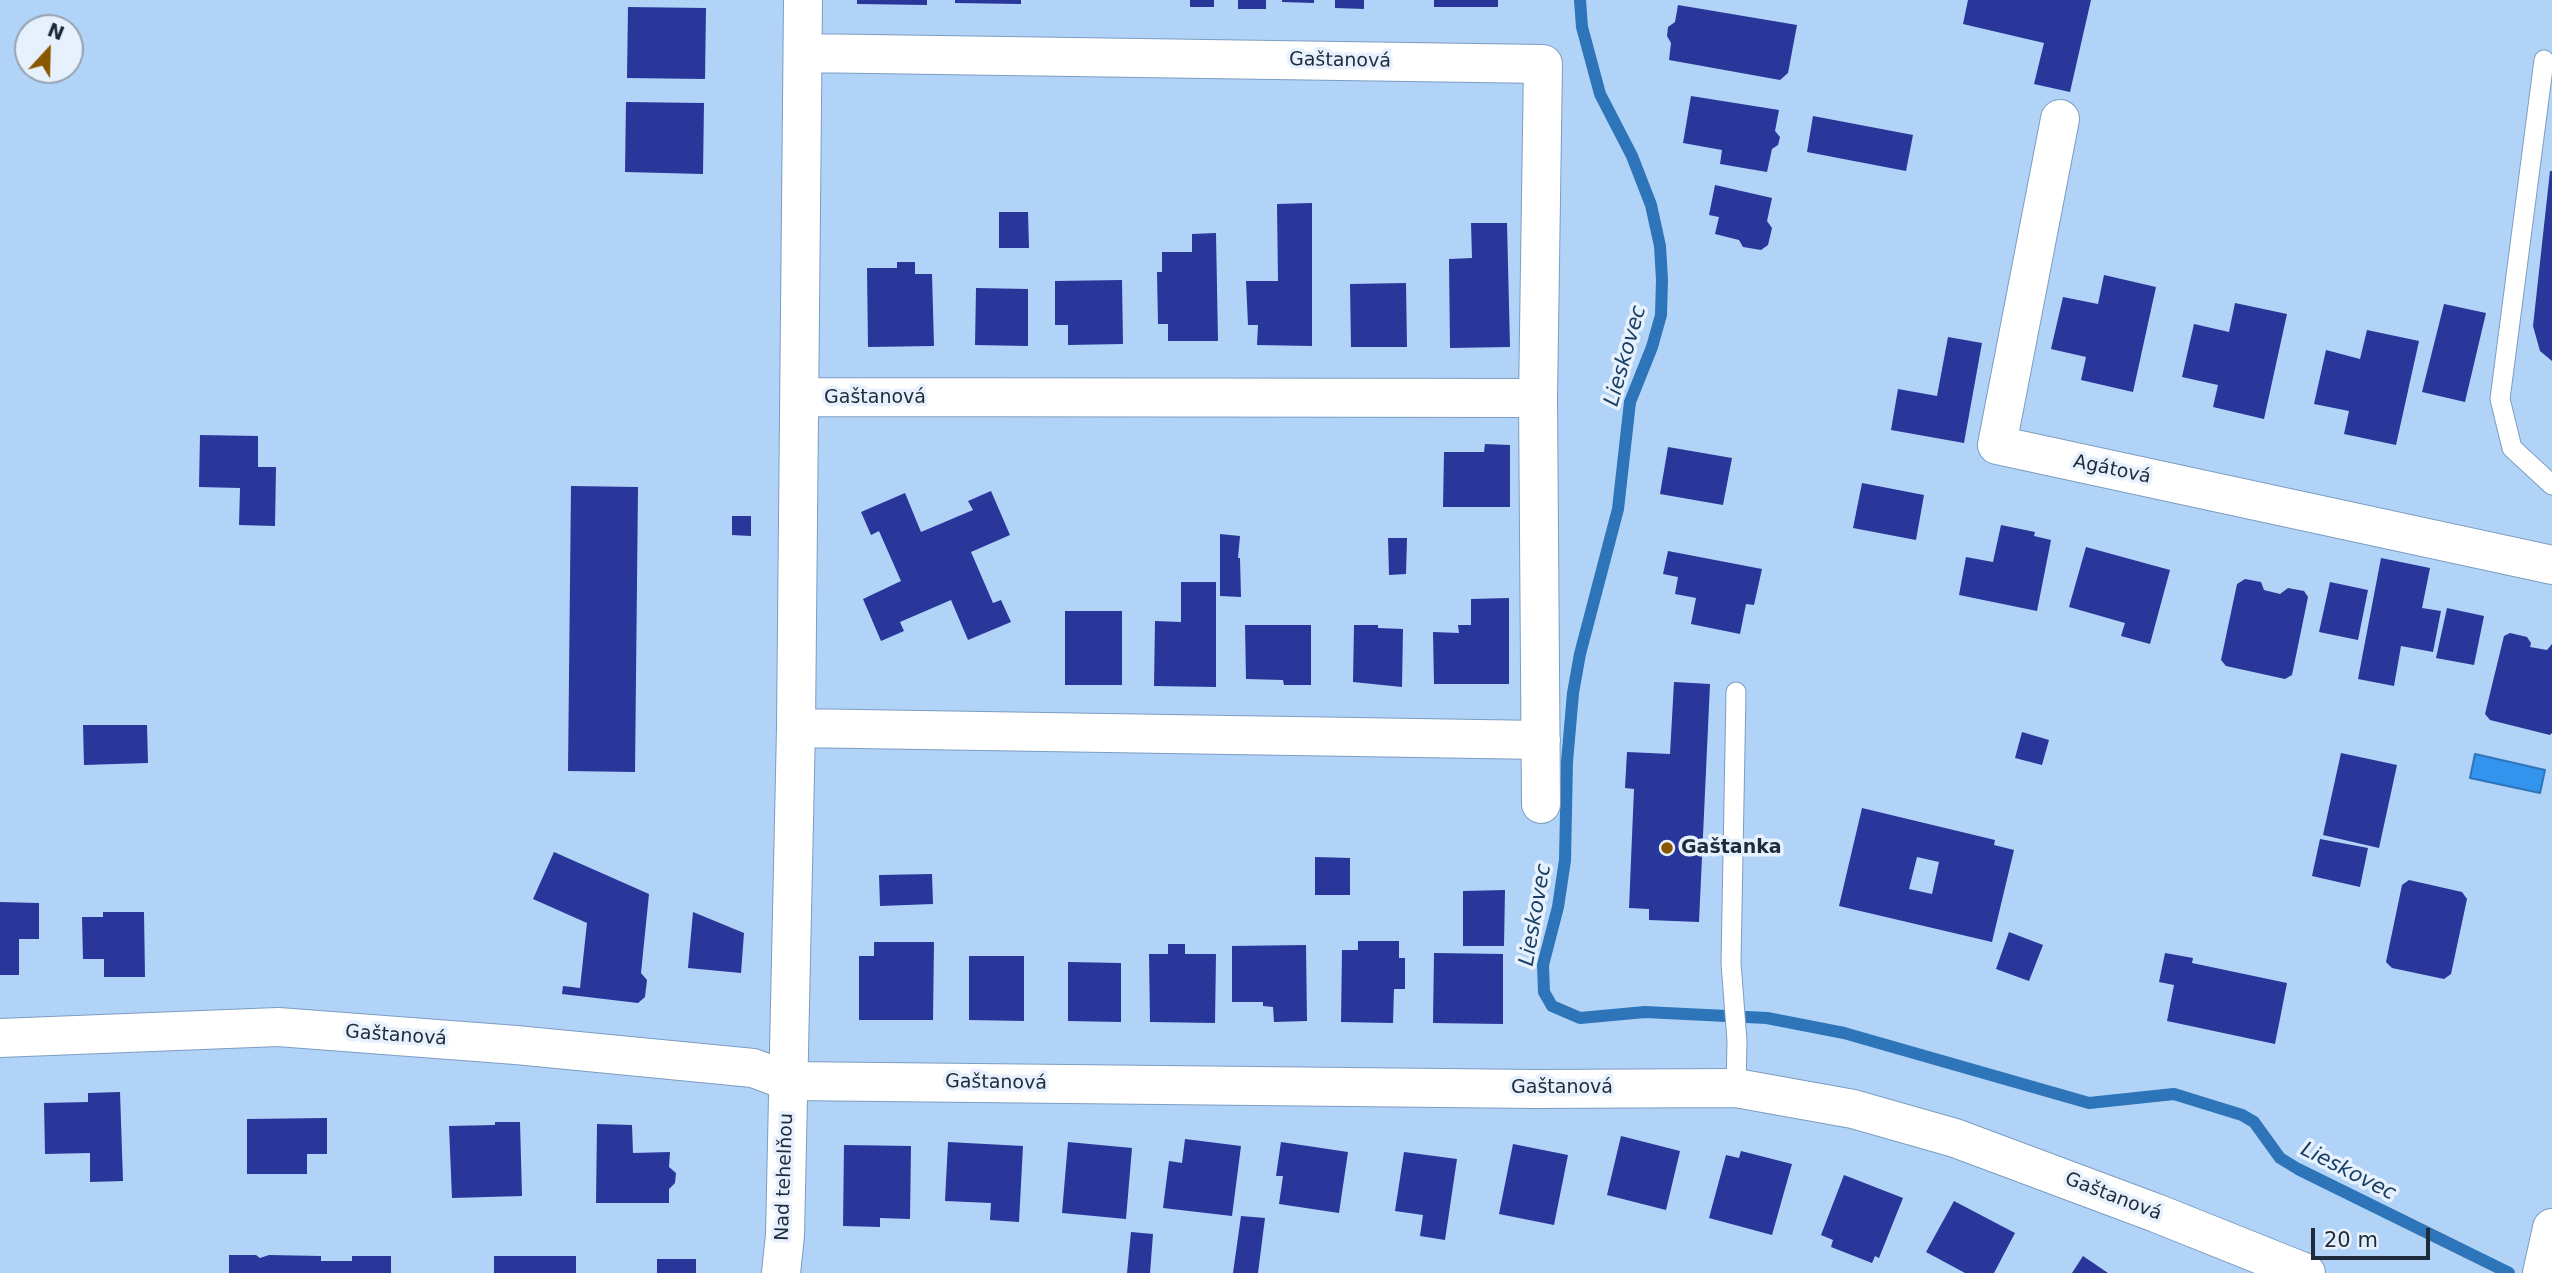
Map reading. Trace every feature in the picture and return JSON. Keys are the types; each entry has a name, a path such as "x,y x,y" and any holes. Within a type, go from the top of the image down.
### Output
{"street":[{"name":"Gaštanová","path":"788,1081 796,728 803,0"},
{"name":"Gaštanová","path":"803,53 1543,64 1538,398 1541,803"},
{"name":"Agátová","path":"2060,119 1997,445 2552,565"},
{"name":"Gaštanová","path":"799,397 1538,398"},
{"path":"796,728 1541,740"},
{"name":"Gaštanová","path":"0,1038 278,1027 516,1045 753,1068 788,1081 1736,1088 1853,1109 1955,1138 2156,1213 2306,1273"},
{"name":"Nad tehelňou","path":"781,1273 785,1235 788,1081"},
{"path":"2542,1273 2552,1228"}],"lane":[{"path":"2543,60 2500,399 2512,448 2552,485"},
{"path":"1736,692 1731,963 1737,1041 1736,1088"}],"water":[{"path":"2475,754 2545,770 2540,793 2470,778"}],"building":[{"path":"857,0 927,0 927,5 857,4"},
{"path":"955,0 1021,0 1021,4 955,3"},
{"path":"1190,0 1214,0 1214,7 1190,7"},
{"path":"1238,0 1266,0 1266,9 1238,9"},
{"path":"1314,0 1314,3 1282,2"},
{"path":"1335,0 1364,0 1364,9 1335,8"},
{"path":"1434,0 1498,0 1498,7 1434,7"},
{"path":"1968,0 2091,0 2070,92 2034,84 2044,43 1963,24"},
{"path":"1678,5 1797,25 1788,73 1780,80 1669,60 1671,43 1667,36 1668,27 1675,22"},
{"path":"628,7 706,8 705,79 627,78"},
{"path":"1691,96 1779,110 1775,131 1780,137 1778,145 1772,149 1767,172 1720,164 1722,150 1683,143"},
{"path":"626,102 704,103 703,174 625,172"},
{"path":"1813,116 1913,135 1906,171 1807,152"},
{"path":"2550,171 2552,361 2540,351 2533,326"},
{"path":"1715,185 1772,198 1767,221 1772,228 1768,245 1761,250 1743,247 1739,240 1715,234 1719,217 1709,215"},
{"path":"1312,203 1312,346 1257,345 1258,325 1248,325 1246,281 1278,281 1277,204"},
{"path":"999,212 1028,212 1029,248 999,248"},
{"path":"1471,223 1507,223 1510,347 1450,348 1449,259 1472,258"},
{"path":"1216,233 1218,341 1168,341 1168,324 1158,324 1157,272 1162,272 1162,252 1192,252 1192,234"},
{"path":"897,262 915,262 915,274 932,274 934,346 868,347 867,268 897,268"},
{"path":"2104,275 2156,287 2133,392 2081,380 2086,357 2051,349 2063,297 2098,304"},
{"path":"1122,280 1123,344 1068,345 1068,325 1055,325 1055,281"},
{"path":"1406,283 1407,347 1351,347 1350,284"},
{"path":"976,288 1028,289 1028,346 975,345"},
{"path":"2235,303 2287,314 2264,419 2213,407 2218,385 2182,377 2194,324 2229,332"},
{"path":"2444,304 2486,313 2465,402 2422,392"},
{"path":"2367,330 2419,341 2396,445 2344,434 2349,411 2314,404 2326,350 2360,359"},
{"path":"1948,337 1982,343 1964,443 1891,430 1898,389 1937,396"},
{"path":"200,435 258,436 258,467 276,467 275,526 239,525 240,488 199,487"},
{"path":"1485,444 1510,445 1510,507 1443,507 1444,452 1484,452"},
{"path":"1668,447 1732,458 1723,505 1660,494"},
{"path":"1862,483 1924,495 1916,540 1853,528"},
{"path":"571,486 638,487 635,772 568,771"},
{"path":"991,491 1010,535 971,552 993,603 1001,600 1011,622 968,640 951,600 900,622 904,631 881,641 863,599 901,581 879,531 871,535 861,512 905,493 921,532 973,510 968,501"},
{"path":"732,516 751,516 751,536 732,535"},
{"path":"2001,525 2035,532 2034,536 2051,540 2037,611 1959,595 1966,557 1993,562"},
{"path":"1220,534 1240,536 1238,558 1241,597 1220,596"},
{"path":"1388,538 1407,538 1406,574 1389,575"},
{"path":"2086,547 2170,570 2150,644 2121,636 2125,623 2069,607"},
{"path":"1668,551 1762,569 1754,605 1746,604 1740,634 1691,624 1696,598 1675,594 1678,577 1663,574"},
{"path":"2381,558 2430,568 2422,608 2441,611 2433,652 2401,646 2394,686 2358,679"},
{"path":"2245,579 2261,582 2264,590 2280,594 2288,588 2304,591 2308,597 2292,675 2285,679 2226,666 2221,660 2237,584"},
{"path":"1181,582 1216,582 1216,687 1154,686 1155,621 1181,622"},
{"path":"2330,582 2368,590 2358,640 2319,632"},
{"path":"1509,598 1509,684 1434,684 1433,632 1459,633 1458,625 1471,625 1471,599"},
{"path":"2447,608 2484,616 2474,665 2436,658"},
{"path":"1065,611 1122,611 1122,685 1065,685"},
{"path":"1245,625 1311,625 1311,685 1284,685 1283,680 1246,679"},
{"path":"1354,625 1403,629 1402,687 1353,682"},
{"path":"2510,633 2527,637 2531,643 2530,647 2547,650 2552,644 2550,735 2490,720 2485,714 2504,636"},
{"name":"Gaštanka","path":"1674,682 1710,684 1699,922 1649,920 1649,909 1629,908 1634,789 1625,788 1627,752 1670,754"},
{"path":"83,725 147,725 148,763 84,765"},
{"path":"2022,732 2049,740 2042,765 2015,758"},
{"path":"2341,753 2397,765 2379,848 2323,835"},
{"path":"1862,808 1995,840 1994,845 2014,850 1992,942 1839,906","holes":["1917,857 1939,862 1932,894 1909,889"]},
{"path":"2320,839 2368,848 2360,887 2312,876"},
{"path":"554,852 649,894 641,973 647,980 645,997 638,1003 562,994 563,986 580,988 587,923 533,899"},
{"path":"1315,857 1350,858 1350,895 1315,895"},
{"path":"932,874 933,904 880,906 879,875"},
{"path":"2409,880 2462,892 2467,899 2451,974 2444,979 2392,968 2386,962 2402,885"},
{"path":"1505,890 1504,946 1463,946 1463,891"},
{"path":"0,902 39,903 39,939 19,939 19,975 0,975"},
{"path":"103,912 144,912 145,977 104,977 104,959 83,959 82,917 103,917"},
{"path":"693,912 744,933 741,973 688,968"},
{"path":"2009,932 2043,945 2029,981 1996,969"},
{"path":"1358,941 1399,941 1399,958 1405,958 1405,989 1394,989 1393,1023 1341,1022 1342,950 1358,950"},
{"path":"874,942 934,942 933,1020 859,1020 859,956 874,956"},
{"path":"1168,944 1185,944 1185,954 1216,954 1215,1023 1150,1022 1149,954 1168,954"},
{"path":"1306,945 1307,1021 1274,1022 1273,1007 1263,1006 1263,1002 1232,1002 1232,946"},
{"path":"1434,953 1503,954 1503,1024 1433,1023"},
{"path":"2165,953 2193,958 2192,963 2287,983 2275,1044 2167,1021 2174,985 2159,982"},
{"path":"969,956 1024,956 1024,1021 969,1020"},
{"path":"1068,962 1121,963 1121,1022 1068,1021"},
{"path":"120,1092 123,1181 90,1182 90,1153 45,1154 44,1103 88,1102 88,1093"},
{"path":"327,1118 327,1154 307,1154 307,1174 247,1174 247,1119"},
{"path":"495,1122 520,1122 522,1196 452,1198 449,1126 495,1125"},
{"path":"597,1124 632,1125 633,1153 670,1152 669,1167 676,1173 675,1183 669,1189 669,1203 596,1203"},
{"path":"1621,1136 1680,1151 1666,1210 1607,1195"},
{"path":"1185,1139 1241,1146 1232,1216 1163,1208 1169,1161 1182,1163"},
{"path":"948,1142 1023,1146 1019,1222 990,1220 991,1203 945,1201"},
{"path":"1068,1142 1132,1148 1126,1219 1062,1213"},
{"path":"1281,1142 1348,1152 1339,1213 1279,1204 1283,1176 1276,1176"},
{"path":"1513,1144 1568,1155 1554,1225 1499,1214"},
{"path":"844,1145 911,1146 910,1219 880,1218 880,1227 843,1226"},
{"path":"1741,1151 1792,1164 1772,1235 1709,1218 1726,1155 1739,1158"},
{"path":"1404,1152 1457,1159 1445,1240 1420,1236 1423,1215 1395,1211"},
{"path":"1844,1175 1903,1198 1879,1258 1875,1256 1872,1263 1831,1247 1833,1240 1821,1235"},
{"path":"1954,1201 2015,1233 1994,1273 1965,1273 1926,1252"},
{"path":"1241,1216 1265,1218 1258,1273 1233,1273"},
{"path":"1131,1232 1153,1234 1150,1273 1127,1273"},
{"path":"229,1255 256,1255 260,1258 269,1255 321,1256 321,1261 352,1261 352,1256 391,1256 391,1273 229,1273"},
{"path":"494,1256 576,1256 576,1273 494,1273"},
{"path":"2083,1256 2108,1273 2072,1273"},
{"path":"657,1259 696,1259 696,1273 657,1273"}],"waterway":[{"name":"Lieskovec","path":"1580,0 1582,27 1600,94 1632,156 1651,205 1660,246 1662,280 1661,315 1652,347 1630,402 1618,509 1580,654 1573,693 1567,762 1565,860 1558,907 1543,965 1544,992 1552,1006 1580,1018 1645,1012 1767,1018 1844,1033 2089,1103 2174,1094 2242,1115 2254,1122 2280,1158 2298,1169 2509,1273"}],"place":[{"name":"Gaštanka","path":"1667,848"}]}
